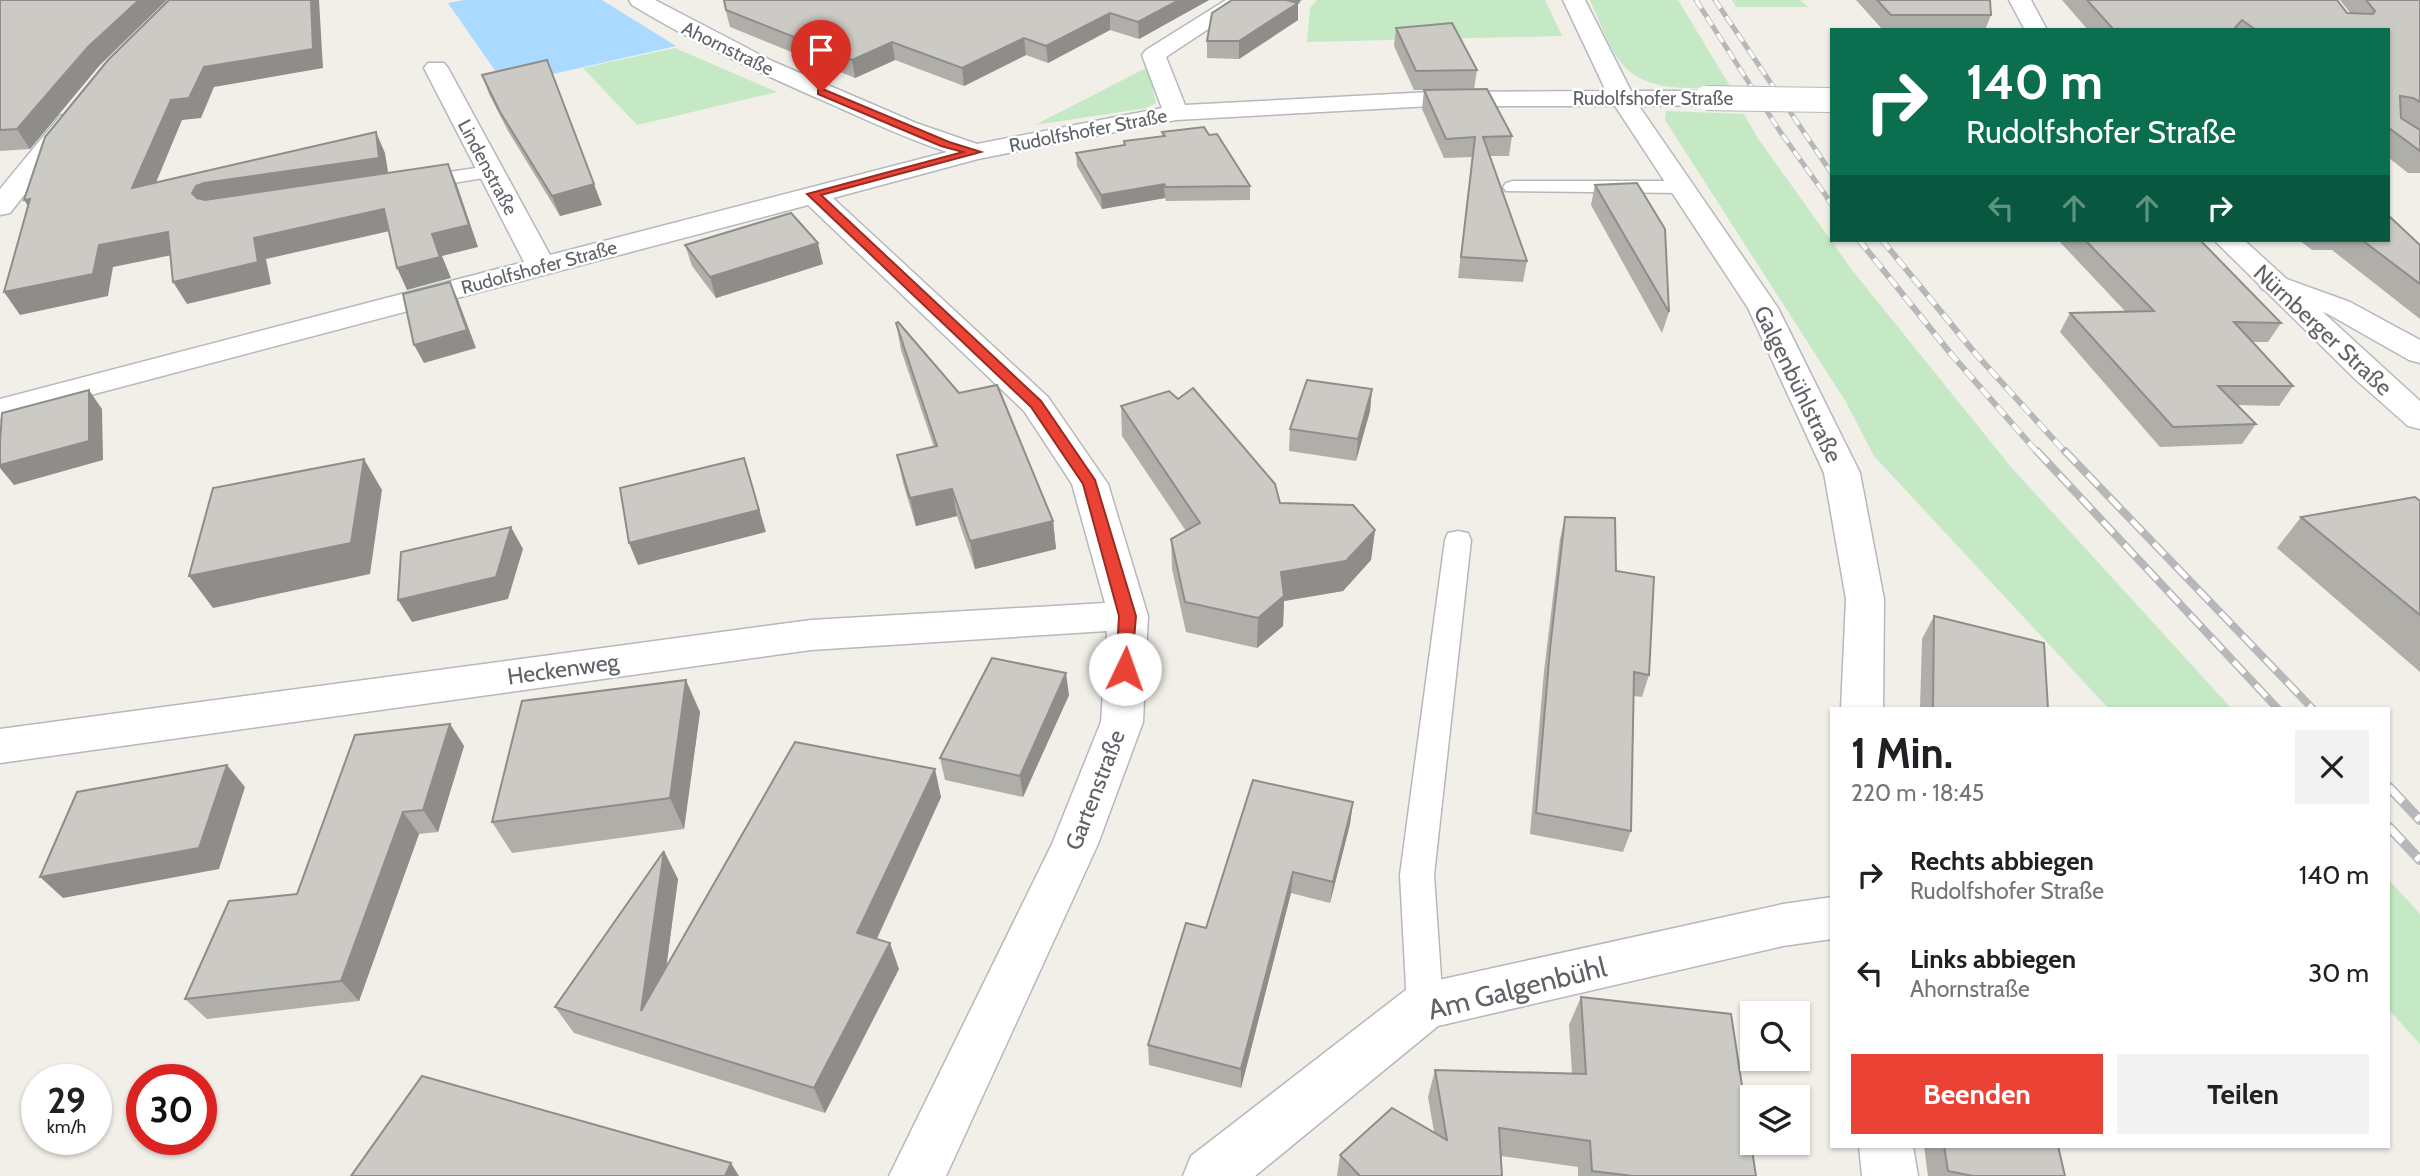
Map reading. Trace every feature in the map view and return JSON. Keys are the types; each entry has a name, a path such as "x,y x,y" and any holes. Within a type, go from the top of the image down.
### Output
{"street":[{"name":"Ahornstraße","path":"640,0 725,48 801,83 945,144 976,152"},
{"path":"1176,113 1154,55 1241,0"},
{"name":"Galgenbühlstraße","path":"1574,0 1622,97 1763,308 1842,473 1865,599 1862,707"},
{"path":"2020,0 2035,28"},
{"name":"Lindenstraße","path":"436,68 541,266"},
{"name":"Rudolfshofer Straße","path":"0,409 976,152 1176,113 1343,102 1485,97 1830,100"},
{"path":"0,207 82,105"},
{"name":"Gartenstraße","path":"813,194 1036,404 1090,484 1128,616 1122,722 1075,844 917,1176"},
{"name":"Nürnberger Straße","path":"2230,242 2366,372 2420,419"},
{"path":"2273,283 2339,309 2420,353"},
{"name":"Heckenweg","path":"0,746 811,635 1128,616"},
{"name":"Am Galgenbühl","path":"1211,1176 1425,1006 1783,925 1830,918"},
{"path":"1886,1148 1890,1176"}],"lane":[{"path":"394,187 489,172"},
{"path":"1513,187 1681,187"},
{"path":"1425,1006 1417,875 1458,541"}],"green space":[{"path":"1317,0 1545,0 1562,36 1307,42 1310,8"},
{"path":"1590,0 1678,0 1731,88 1670,87 1642,79 1629,71 1606,39"},
{"path":"1732,0 1800,0 1808,7 1736,7"},
{"path":"675,48 777,92 637,125 583,68"},
{"path":"1148,67 1156,103 1146,108 1035,125"},
{"path":"1666,111 1744,114 1830,242 2011,467 2230,707 2107,707 1874,456 1846,402 1665,120"},
{"path":"2390,881 2420,914 2420,1044 2390,1011"}],"water":[{"path":"464,0 602,0 676,46 505,85 448,3"}],"building":[{"path":"0,0 139,0 88,47 17,129 0,130"},
{"path":"169,0 311,0 313,49 204,67 189,98 171,100 132,188 376,132 379,158 204,183 196,186 192,193 205,200 448,164 469,225 432,234 440,257 397,268 384,209 254,238 258,262 173,282 168,232 99,245 93,274 4,292 30,199 24,200 45,137 108,60"},
{"path":"724,0 1179,0 1138,22 1110,13 1046,46 1024,38 962,68 892,42 852,60 726,10"},
{"path":"1232,0 1286,0 1298,3 1239,41 1207,41 1212,13"},
{"path":"1877,0 1990,0 1991,15 1891,15"},
{"path":"2087,0 2337,0 2347,13 2373,14 2375,11 2366,0 2420,0 2420,102 2400,96 2401,118 2420,130 2420,151 2390,129 2390,28 2253,28 2242,20 2235,28 2112,28"},
{"path":"1452,23 1477,70 1416,71 1396,28"},
{"path":"547,60 594,184 552,196 500,112 482,75"},
{"path":"1487,89 1512,136 1483,137 1527,261 1461,257 1475,137 1446,139 1424,90"},
{"path":"1204,127 1209,135 1217,134 1250,186 1166,187 1164,184 1101,195 1076,153 1125,145 1124,141 1165,136 1162,132"},
{"path":"1637,183 1665,229 1669,312 1595,185"},
{"path":"791,213 818,243 710,277 685,245"},
{"path":"2390,217 2420,245 2420,284 2365,242 2390,242"},
{"path":"2087,242 2202,242 2281,323 2234,322 2293,386 2218,386 2256,424 2173,427 2070,313 2154,311"},
{"path":"450,282 467,330 414,345 403,294"},
{"path":"898,322 959,393 997,385 1053,521 970,541 952,489 910,498 897,455 937,446 896,323"},
{"path":"1307,380 1372,389 1358,439 1290,429"},
{"path":"1193,388 1275,484 1280,503 1353,505 1375,530 1346,561 1281,572 1284,596 1258,618 1185,602 1171,539 1200,523 1121,406 1169,391 1178,399"},
{"path":"89,390 89,441 0,465 2,413"},
{"path":"744,458 759,510 629,543 620,488"},
{"path":"364,459 351,543 189,576 213,488"},
{"path":"2415,497 2420,501 2420,615 2301,517"},
{"path":"1565,517 1615,518 1616,571 1654,577 1649,675 1634,672 1631,831 1536,813"},
{"path":"511,527 496,577 398,600 401,552"},
{"path":"1934,616 2044,643 2048,707 1933,707"},
{"path":"992,658 1066,673 1020,776 940,758"},
{"path":"686,680 670,798 492,822 522,701"},
{"path":"450,724 423,810 403,812 341,981 185,999 229,901 297,894 355,735"},
{"path":"795,742 935,769 857,933 890,943 814,1088 555,1007 664,851 641,1011"},
{"path":"227,765 199,848 40,877 77,792"},
{"path":"1253,780 1353,802 1333,882 1293,872 1241,1069 1148,1045 1186,923 1206,928"},
{"path":"1581,997 1731,1014 1742,1085 1740,1155 1753,1155 1756,1176 1633,1176 1592,1171 1590,1141 1499,1128 1502,1176 1360,1176 1340,1155 1392,1108 1447,1140 1435,1070 1586,1074"},
{"path":"422,1076 731,1163 725,1176 351,1176"},
{"path":"1944,1148 2058,1148 2065,1176 1973,1176 1948,1171"}],"railway":[{"path":"1696,0 1779,130 1829,200"},
{"path":"1715,0 1830,171"},
{"path":"1861,242 1951,354 2038,453"},
{"path":"1884,242 1974,352 2066,453"},
{"path":"2037,451 2276,707"},
{"path":"2065,451 2311,707"},
{"path":"2390,788 2420,820"},
{"path":"2390,828 2420,860"}],"route":[{"path":"821,92 945,144 976,152 813,194 1036,404 1090,484 1128,616 1125,669"}]}
